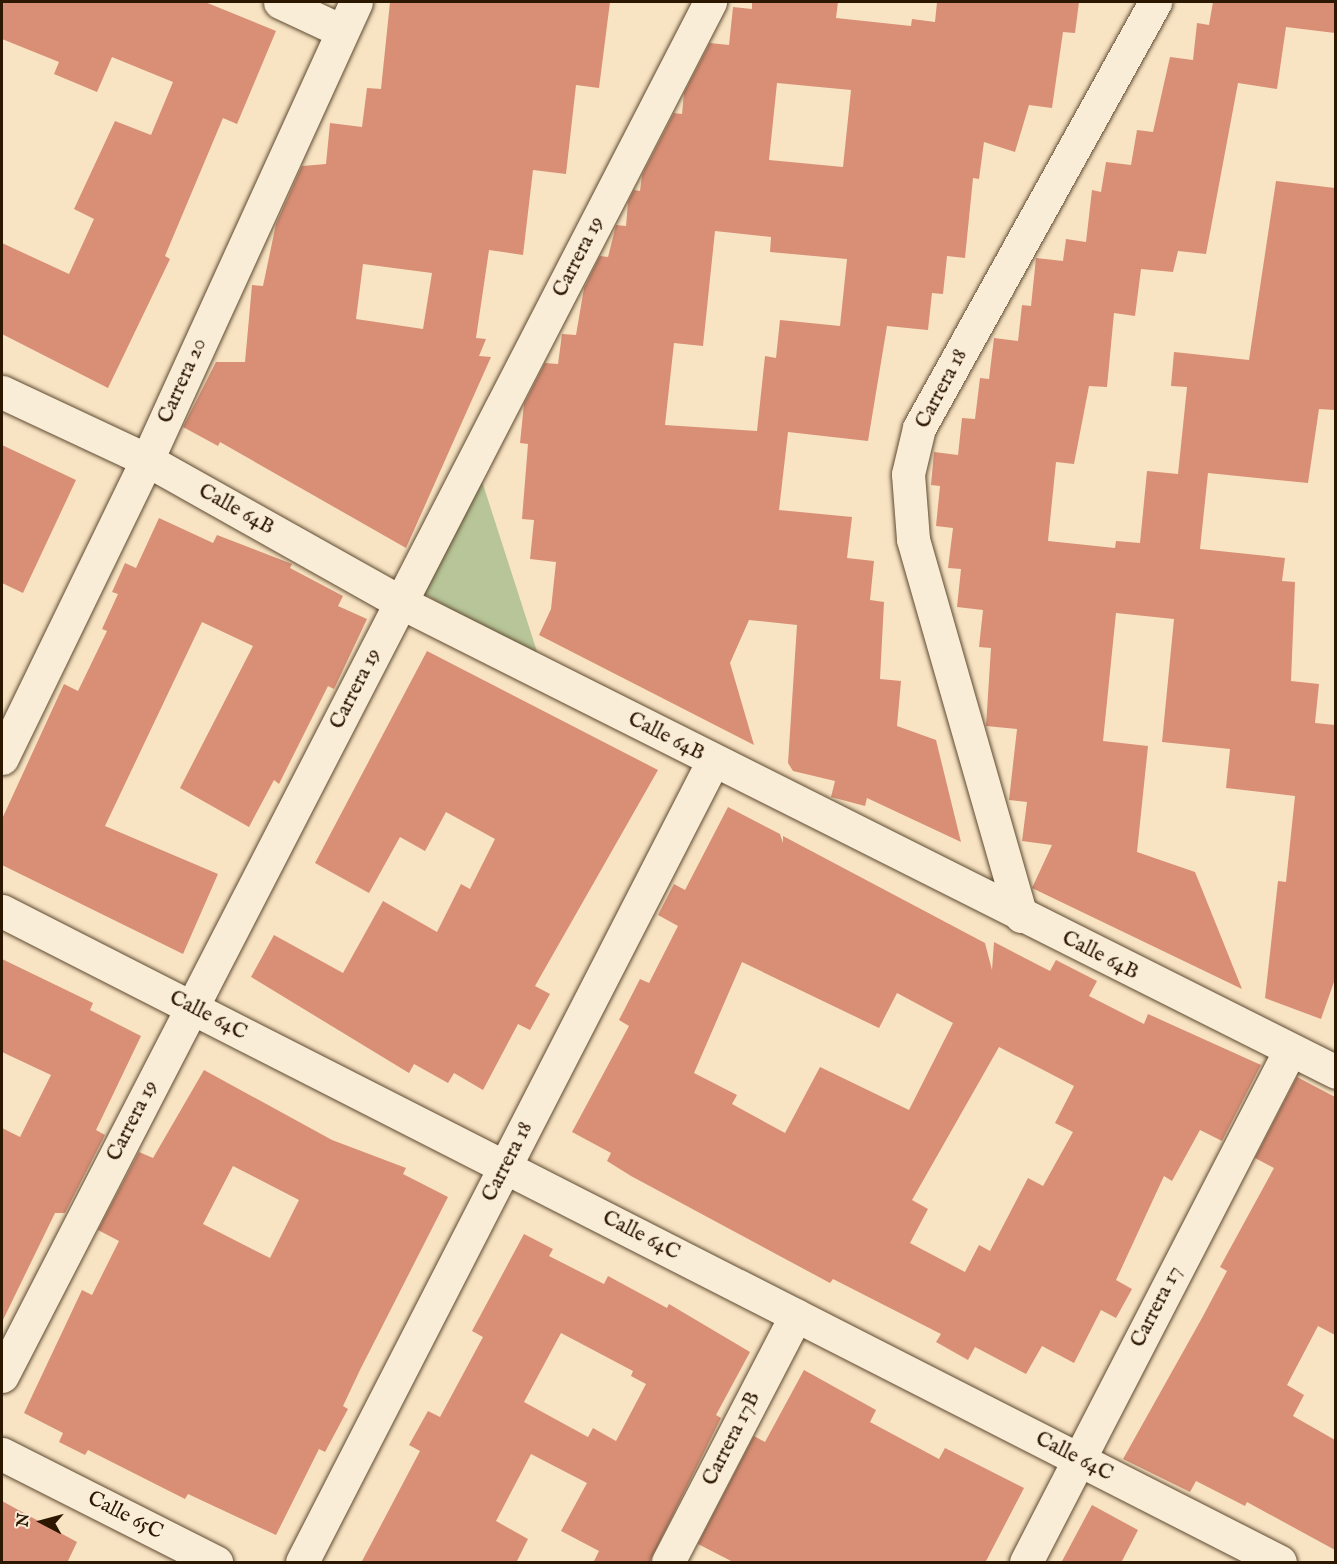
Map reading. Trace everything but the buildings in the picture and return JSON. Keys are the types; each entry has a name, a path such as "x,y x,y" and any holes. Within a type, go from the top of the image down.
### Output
{"street":[{"path":"280,2 342,31"},
{"name":"Carrera 20","path":"2,758 147,460 356,2"},
{"name":"Carrera 19","path":"2,1376 710,2"},
{"name":"Carrera 18","path":"1021,916 912,539 908,474 919,428 1155,2"},
{"name":"Calle 64B","path":"2,392 147,460 400,602 1289,1052 1335,1072"},
{"name":"Carrera 18","path":"302,1563 713,761"},
{"name":"Calle 64C","path":"2,911 1280,1563"},
{"name":"Carrera 17","path":"1026,1563 1289,1052"},
{"name":"Carrera 17B","path":"668,1563 796,1315"},
{"name":"Calle 65C","path":"2,1454 216,1563"}],"green space":[{"path":"480,475 541,664 418,590"}]}
